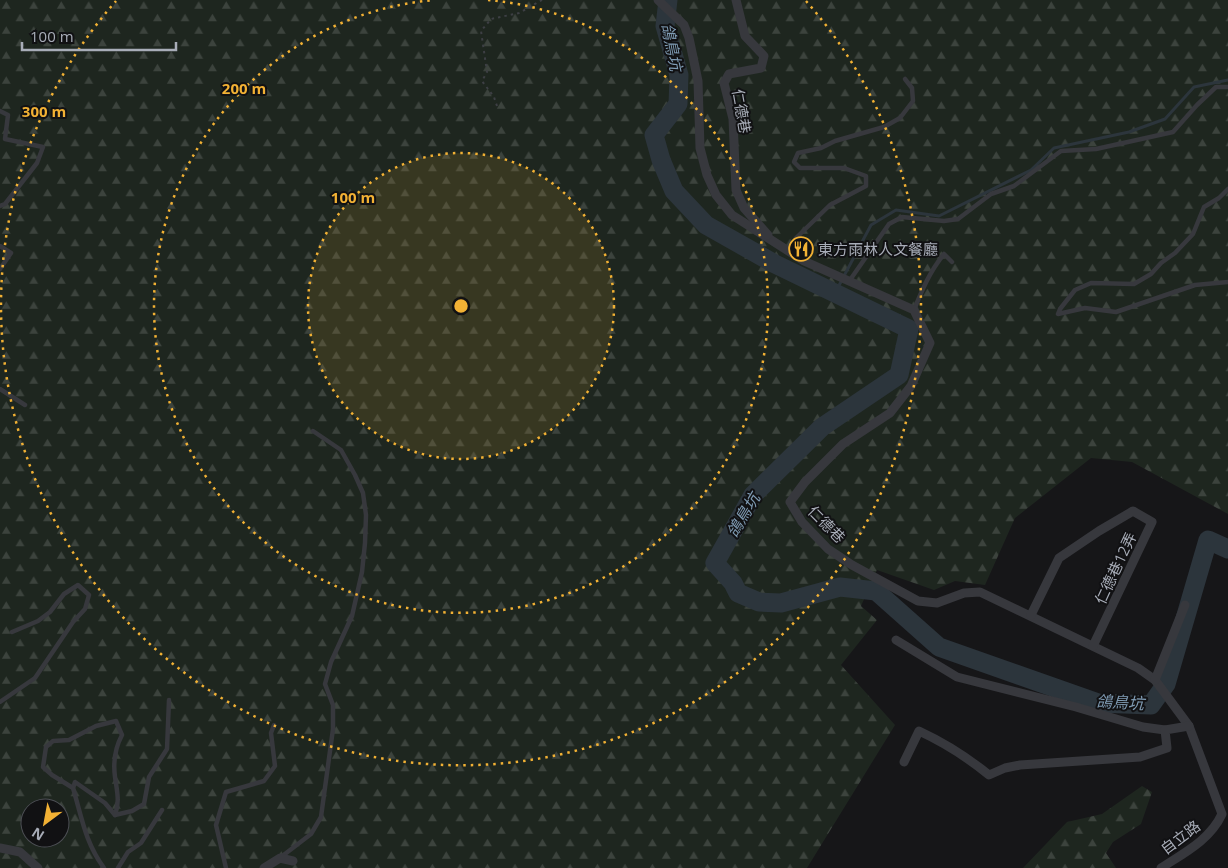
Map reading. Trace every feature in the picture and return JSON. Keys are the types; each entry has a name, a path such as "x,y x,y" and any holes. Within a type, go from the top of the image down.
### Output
{"street":[{"name":"仁德巷","path":"658,0 684,25 689,38 698,81 700,148 707,175 716,195 732,215 804,262 850,280 914,310 930,343 911,386 890,413 843,444 805,482 790,502 802,522 828,549 852,565 918,601 937,603 964,593 980,592 1138,668 1157,683 1186,722"},
{"name":"仁德巷","path":"736,0 745,36 764,56 761,68 730,74 724,83 733,119 736,190 744,208 781,247"},
{"name":"仁德巷12弄","path":"1031,615 1058,558 1133,511 1152,522 1093,646"},
{"path":"1157,683 1185,605"},
{"path":"896,640 958,677 1076,707 1143,727 1164,730 1186,722"},
{"name":"自立路","path":"1162,868 1203,840 1217,825 1222,814 1186,722"},
{"path":"904,762 919,731 947,744 966,756 989,775 1004,768 1020,765 1140,757 1167,748 1164,730"},
{"path":"0,848 20,852 38,868"},
{"path":"264,868 280,858 293,861"}],"lane":[{"path":"789,252 796,238 830,205 866,186 866,176 844,168 800,168 794,162 798,154 884,127 900,118 913,101 912,88 905,79"},
{"path":"850,280 889,224 902,216 944,221 958,219 991,194 1014,186 1062,151 1096,149 1173,132 1216,87 1228,87"},
{"path":"0,111 8,115 2,140 43,147 37,163 5,204 0,206"},
{"path":"1228,189 1219,198 1204,207 1193,234 1175,253 1161,262 1151,274 1134,284 1091,283 1075,290 1058,314 1085,308 1116,312 1195,285 1228,282"},
{"path":"0,246 11,253 0,269"},
{"path":"914,310 924,284 944,254 952,262"},
{"path":"0,389 25,405"},
{"path":"280,858 310,834 321,817 333,729 333,705 325,684 331,662 352,616 362,572 365,543 366,515 363,493 355,475 341,450 313,431"},
{"path":"0,702 35,678 72,622 85,609 89,595 78,584 64,594 50,612 12,632"},
{"path":"115,815 132,811 144,804 149,777 167,748 169,700"},
{"path":"73,788 43,767 46,747 53,741 69,740 96,726 116,721 122,735 116,745 115,764 119,806 115,815"},
{"path":"226,868 216,825 226,792 264,781 275,766 271,733 274,725"},
{"path":"104,868 94,854 81,822 73,788 75,782 105,803 115,815"},
{"path":"118,868 128,852 141,843 162,810"}],"path":[{"path":"497,106 494,97 482,81 487,72 481,31 491,19 519,13 542,0"}],"green space":[{"path":"0,0 1228,0 1228,514 1132,462 1091,458 1015,518 985,585 955,581 934,590 877,570 861,606 877,620 841,665 895,725 807,868 0,868"},
{"path":"1142,786 1152,792 1141,824 1113,842 1106,853 1116,868 1023,868 1067,822 1102,814"}],"waterway":[{"name":"鴿鳥坑","path":"668,0 665,26 679,75 678,104 654,135 661,160 674,191 706,225 775,264 909,329 899,375 822,427 753,495 715,563 733,583 738,593 759,602 781,603 840,587 876,591 939,647 1098,703 1151,705 1166,684 1208,540 1228,549"},
{"path":"835,293 871,225 896,210 939,216 1031,170 1054,148 1129,132 1165,119 1194,87 1228,80"}],"place":[{"name":"東方雨林人文餐廳","path":"801,249"}]}
